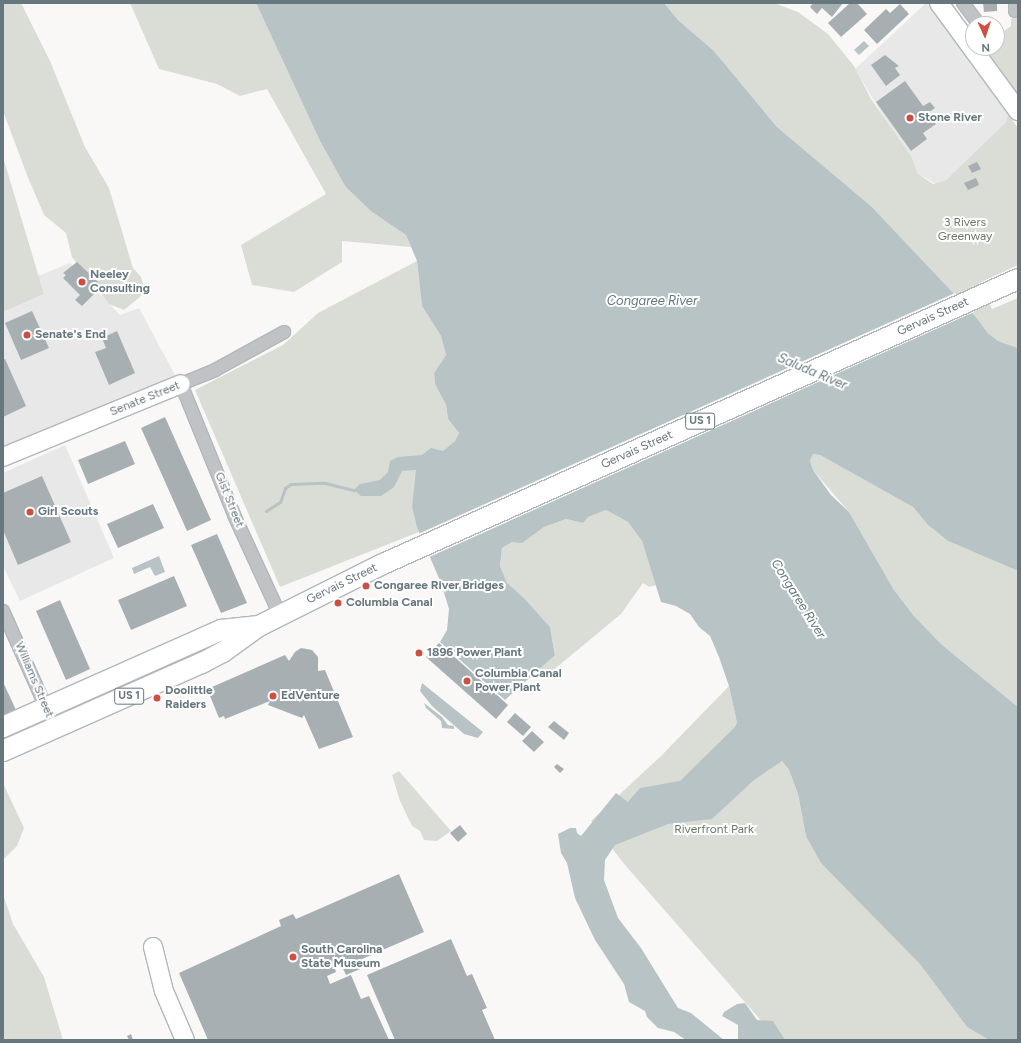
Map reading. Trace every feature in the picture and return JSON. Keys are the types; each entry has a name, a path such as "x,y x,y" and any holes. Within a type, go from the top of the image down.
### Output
{"main road":[{"name":"Gervais Street","path":"3,751 223,652 259,626 383,564 1018,279"},
{"name":"Gervais Street","path":"3,727 221,630 259,626"}],"street":[{"path":"939,3 1018,111"},
{"path":"963,3 973,16"},
{"name":"Senate Street","path":"3,457 215,370 284,332"},
{"name":"Gist Street","path":"182,384 235,517 280,615"},
{"name":"Williams Street","path":"3,611 55,728"},
{"path":"153,947 162,986 185,1040"}],"shaded area":[{"path":"926,3 928,3 1008,114 1006,122 945,181 936,184 918,174 855,69"},
{"path":"70,263 120,315 139,308 176,377 3,446 3,312 44,294 38,276"},
{"path":"65,445 114,558 20,601 3,566 3,473"}],"green space":[{"path":"3,3 21,3 50,61 85,147 109,188 133,268 141,277 144,287 140,297 124,310 109,304 72,257 66,233 44,215 27,175 3,111"},
{"path":"130,3 256,3 320,141 345,186 406,235 411,247 342,241 342,262 294,292 252,285 241,245 326,194 267,89 240,96 217,84 159,69"},
{"name":"3 Rivers Greenway","path":"664,3 774,3 798,12 828,34 854,66 871,99 911,156 918,174 933,184 945,181 1006,122 1008,114 1018,128 1018,265 979,283 992,309 1018,298 1018,348 998,341 988,333 975,316 872,207 777,127 714,51 678,20"},
{"path":"1018,15 1018,99 987,56 1005,56 1005,30 1011,26 1011,19"},
{"path":"3,157 44,294 3,312"},
{"path":"417,261 422,306 441,336 446,355 434,373 435,384 446,405 448,419 459,433 455,441 417,473 412,507 419,532 280,587 195,390 283,345 318,313"},
{"path":"813,454 820,455 913,507 928,525 948,541 1018,571 1018,707 941,644 914,616 894,590 849,512 813,470 810,461"},
{"path":"606,510 628,522 642,541 656,585 649,587 643,583 621,614 551,672 545,673 540,668 555,654 550,627 525,599 507,584 500,566 502,548 512,542 522,542 544,527 566,519 583,523 587,517"},
{"name":"Riverfront Park","path":"729,686 737,723 768,743 789,770 798,794 806,836 919,963 967,1027 989,1040 778,1040 625,865 591,821 662,755"},
{"path":"399,771 451,831 437,841 424,840 420,831 412,826 400,801 392,775"},
{"path":"3,783 24,828 17,846 3,860"},
{"path":"3,894 13,924 44,977 63,1040 3,1040"}],"water":[{"name":"Congaree River","path":"256,3 664,3 678,20 714,51 777,127 872,207 975,316 988,333 998,341 1018,348 1018,571 948,541 928,525 913,507 820,455 813,454 810,461 813,470 831,495 849,512 894,590 914,616 941,644 1018,707 1018,1040 989,1040 967,1027 919,963 821,863 806,836 798,794 789,770 782,761 754,780 712,819 668,824 615,845 605,860 604,880 618,918 641,948 678,1008 691,1013 724,1040 686,1040 674,1032 658,1028 647,1017 645,1011 629,1002 624,984 595,940 575,898 567,863 561,853 558,834 570,828 576,828 577,833 581,836 616,793 628,802 640,788 680,781 735,727 737,723 729,686 719,657 710,636 699,627 690,614 676,606 661,602 642,541 628,522 606,510 588,517 583,523 566,519 544,527 522,543 512,542 502,548 500,566 507,583 525,599 550,627 555,655 505,700 440,642 447,630 449,609 441,583 417,527 412,507 416,470 402,471 394,487 381,496 361,496 354,490 360,484 380,480 388,472 390,461 398,457 422,455 431,448 443,451 455,441 459,433 448,419 446,405 435,384 434,373 446,355 441,336 422,306 417,261 406,235 371,211 345,186 320,141"},
{"path":"864,41 869,46 859,55 854,50"},
{"path":"159,556 165,572 155,576 150,567 134,574 132,568"},
{"path":"422,683 483,732 478,738 464,734 432,706 420,691"},
{"path":"424,703 442,717 448,725 454,726 454,729 442,728 441,721 426,708"},
{"path":"745,1003 757,1020 773,1021 785,1040 738,1040 738,1025 722,1016 724,1012 737,1004"}],"pier":[{"path":"955,293 974,312 427,558 418,534"}],"building":[{"path":"813,3 843,3 832,17 822,8 817,14 810,7"},
{"path":"850,3 857,3 867,14 841,37 828,23"},
{"path":"983,3 997,3 997,11 984,12"},
{"path":"900,4 909,14 877,44 864,30 886,9 890,13"},
{"path":"885,55 899,66 895,68 900,75 886,86 871,65"},
{"name":"Stone River","path":"905,81 923,106 930,102 935,108 928,113 936,124 923,133 927,139 911,151 876,102"},
{"path":"977,162 981,169 972,173 968,166"},
{"path":"976,178 979,185 968,190 964,183"},
{"name":"Neeley Consulting","path":"77,262 102,286 82,306 75,300 80,295 63,278 66,275 63,273"},
{"name":"Senate's End","path":"32,311 49,348 21,360 5,323"},
{"path":"117,331 135,373 109,385 95,352 106,348 102,338"},
{"path":"5,359 26,406 3,417 3,360"},
{"path":"165,417 211,520 187,531 141,428"},
{"path":"125,441 135,464 88,484 78,460"},
{"name":"Girl Scouts","path":"42,476 71,542 18,565 3,530 3,493"},
{"path":"153,504 164,528 118,548 107,524"},
{"path":"217,534 247,603 221,613 191,545"},
{"path":"174,576 187,606 131,630 118,600"},
{"path":"60,600 90,669 66,680 36,611"},
{"name":"Columbia Canal Power Plant","path":"439,643 508,705 496,719 426,657"},
{"name":"EdVenture","path":"301,648 312,650 318,657 318,671 325,670 353,737 319,749 304,715 302,718 268,705 270,701 225,719 224,716 219,718 208,691 212,687 285,655 289,661 295,652"},
{"path":"3,682 16,710 3,715"},
{"path":"515,713 531,727 523,736 507,722"},
{"path":"554,721 569,733 564,740 548,727"},
{"path":"532,731 544,742 534,752 522,741"},
{"path":"557,764 564,769 560,773 554,767"},
{"path":"460,825 467,834 458,842 450,833"},
{"name":"South Carolina State Museum","path":"399,874 424,932 362,959 365,967 346,975 339,960 333,963 336,972 327,976 330,984 351,975 361,999 369,996 389,1040 208,1040 179,973 281,926 279,920 293,914 296,919"},
{"path":"451,939 467,976 472,974 487,1008 482,1010 495,1040 395,1040 367,975"},
{"path":"131,1034 133,1040 129,1040 127,1036"}],"waterway":[{"path":"266,511 280,502 285,488 291,484 325,483 354,490"}],"place":[{"name":"Stone River","path":"910,118"},
{"name":"Neeley Consulting","path":"82,282"},
{"name":"Senate's End","path":"27,335"},
{"name":"Girl Scouts","path":"30,512"},
{"name":"Congaree River Bridges","path":"366,586"},
{"name":"Columbia Canal","path":"338,603"},
{"name":"1896 Power Plant","path":"419,653"},
{"name":"Columbia Canal Power Plant","path":"467,681"},
{"name":"EdVenture","path":"273,696"},
{"name":"Doolittle Raiders","path":"157,698"},
{"name":"South Carolina State Museum","path":"293,957"}],"water label":[{"name":"Saluda River","path":"812,372"}]}
